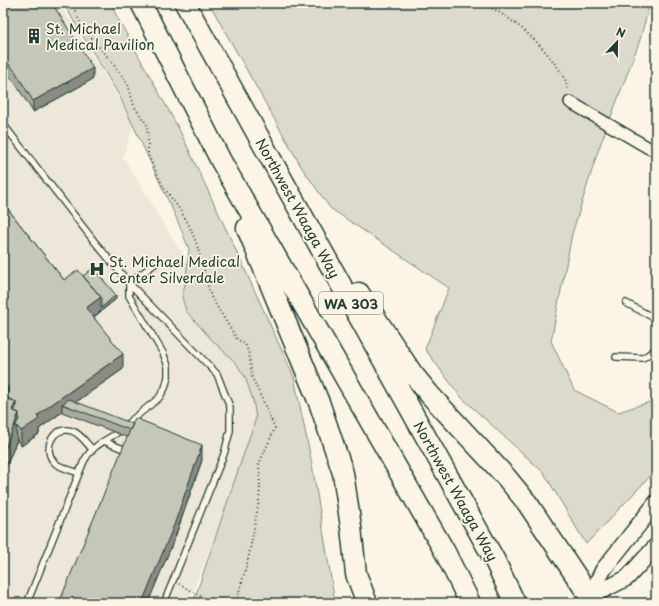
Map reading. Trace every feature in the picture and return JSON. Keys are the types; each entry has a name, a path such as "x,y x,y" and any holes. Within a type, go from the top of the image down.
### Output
{"highway":[{"name":"WA 303","path":"141,3 221,161 446,552 470,603"},
{"name":"Northwest Waaga Way","path":"185,3 494,559 515,603"},
{"path":"221,161 269,283 320,405 343,473 356,574 367,603"},
{"path":"272,162 412,373 430,395 506,477 524,500 589,601"}],"main road":[{"path":"589,601 603,570 656,503"},
{"path":"589,601 627,578 656,546"}],"street":[{"path":"570,102 656,151"}],"lane":[{"path":"3,124 94,241 129,283 218,374 230,407 230,431 224,454 164,603"},
{"path":"129,283 156,263"},
{"path":"122,428 159,398 165,388 168,377 168,366 163,353 129,296 129,283"},
{"path":"626,303 656,319"},
{"path":"616,357 643,358 656,349"},
{"path":"79,473 55,464 49,451 50,440 58,431 72,431 80,436 92,449"},
{"path":"27,603 88,454 92,449 117,433"},
{"path":"104,441 128,451"}],"path":[{"path":"72,3 81,25 128,84 134,106 148,125 148,155 164,188 188,223 196,242 211,297 237,339 245,344 249,354 252,377 275,428 259,464 259,501 248,560 236,603"},
{"path":"481,3 492,8 519,26 536,41 553,61 565,80 570,102"},
{"path":"173,581 213,603"}],"shaded area":[{"name":"St. Michael Medical Center Silverdale","path":"3,3 59,3 134,122 123,157 260,381 255,438 188,603 3,603"},
{"path":"63,3 111,3 116,15 179,129 294,377 312,464 336,603 193,603 256,418 253,400 245,377 236,363 212,340 186,311 182,297 186,279 189,249 175,215 120,97"},
{"path":"209,3 650,3 640,40 598,151 572,234 551,341 574,390 618,412 656,400 656,470 586,544 544,473 460,396 425,349 449,288 330,208 302,168"}],"building":[{"name":"St. Michael Medical Pavilion","path":"3,3 52,3 93,68 33,101 15,71 3,58"},
{"path":"3,203 64,280 78,270 101,297 86,308 123,354 48,407 37,416 39,419 21,431 16,425 19,419 19,413 14,411 16,408 16,402 7,398 8,387 3,385"},
{"path":"93,268 116,295 101,308 101,297 83,276"},
{"path":"3,385 8,387 5,397 16,402 12,410 19,413 3,454"},
{"path":"69,399 133,424 130,430 62,404"},
{"path":"135,418 202,445 174,525 142,603 59,603"}],"place":[{"name":"St. Michael Medical Pavilion","path":"34,36"},
{"name":"St. Michael Medical Center Silverdale","path":"97,269"}]}
